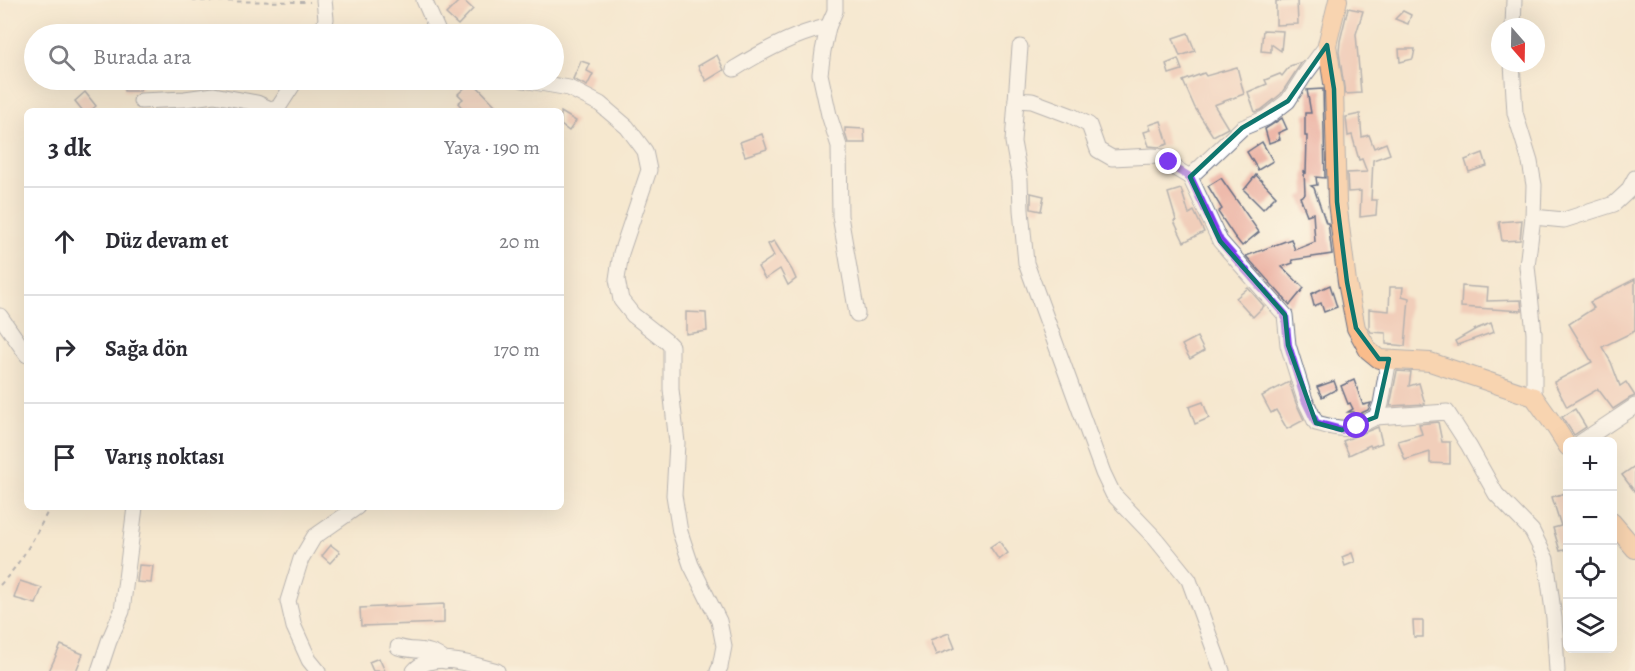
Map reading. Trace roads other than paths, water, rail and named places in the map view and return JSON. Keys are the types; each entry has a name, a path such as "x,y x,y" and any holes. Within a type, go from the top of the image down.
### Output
{"main road":[{"path":"1338,0 1327,45 1334,89 1336,202 1356,328 1368,350 1379,359 1430,362 1534,397 1563,439"},
{"path":"1617,528 1635,549"}],"street":[{"path":"424,0 435,24"},
{"path":"835,0 835,11 828,27 820,74 839,146 840,216 857,314"},
{"path":"1513,18 1514,0"},
{"path":"324,1 325,24"},
{"path":"734,69 811,30 828,27"},
{"path":"1190,177 1242,128 1266,118 1288,101 1327,45"},
{"path":"1020,47 1013,142 1020,180 1026,263 1098,462 1113,494 1155,538 1189,580 1222,671"},
{"path":"1513,72 1515,113 1530,162 1534,185 1527,266 1534,333 1534,397"},
{"path":"564,87 600,104 627,127 645,151 650,170 621,253 617,279 621,300 633,315 671,346 671,389 677,443 674,495 680,532 691,565 718,621 724,646 718,671"},
{"path":"277,108 289,90"},
{"path":"141,101 214,95 257,103 268,108"},
{"path":"1016,100 1032,101 1089,125 1098,150 1112,158 1164,157 1190,177 1220,241 1285,315 1288,345 1305,400 1316,423 1342,430 1376,417 1447,412 1496,494 1532,531 1546,559 1554,618 1557,671"},
{"path":"1533,217 1564,219 1614,204 1628,191 1635,178"},
{"path":"0,316 24,351"},
{"path":"1376,417 1381,404 1389,359"},
{"path":"1587,437 1635,406"},
{"path":"99,671 122,611 135,510"},
{"path":"318,671 309,660 294,627 288,601 301,559 315,537 353,510"},
{"path":"398,647 438,654 445,661"},
{"path":"414,671 418,666 438,660 467,663 496,671"}]}
